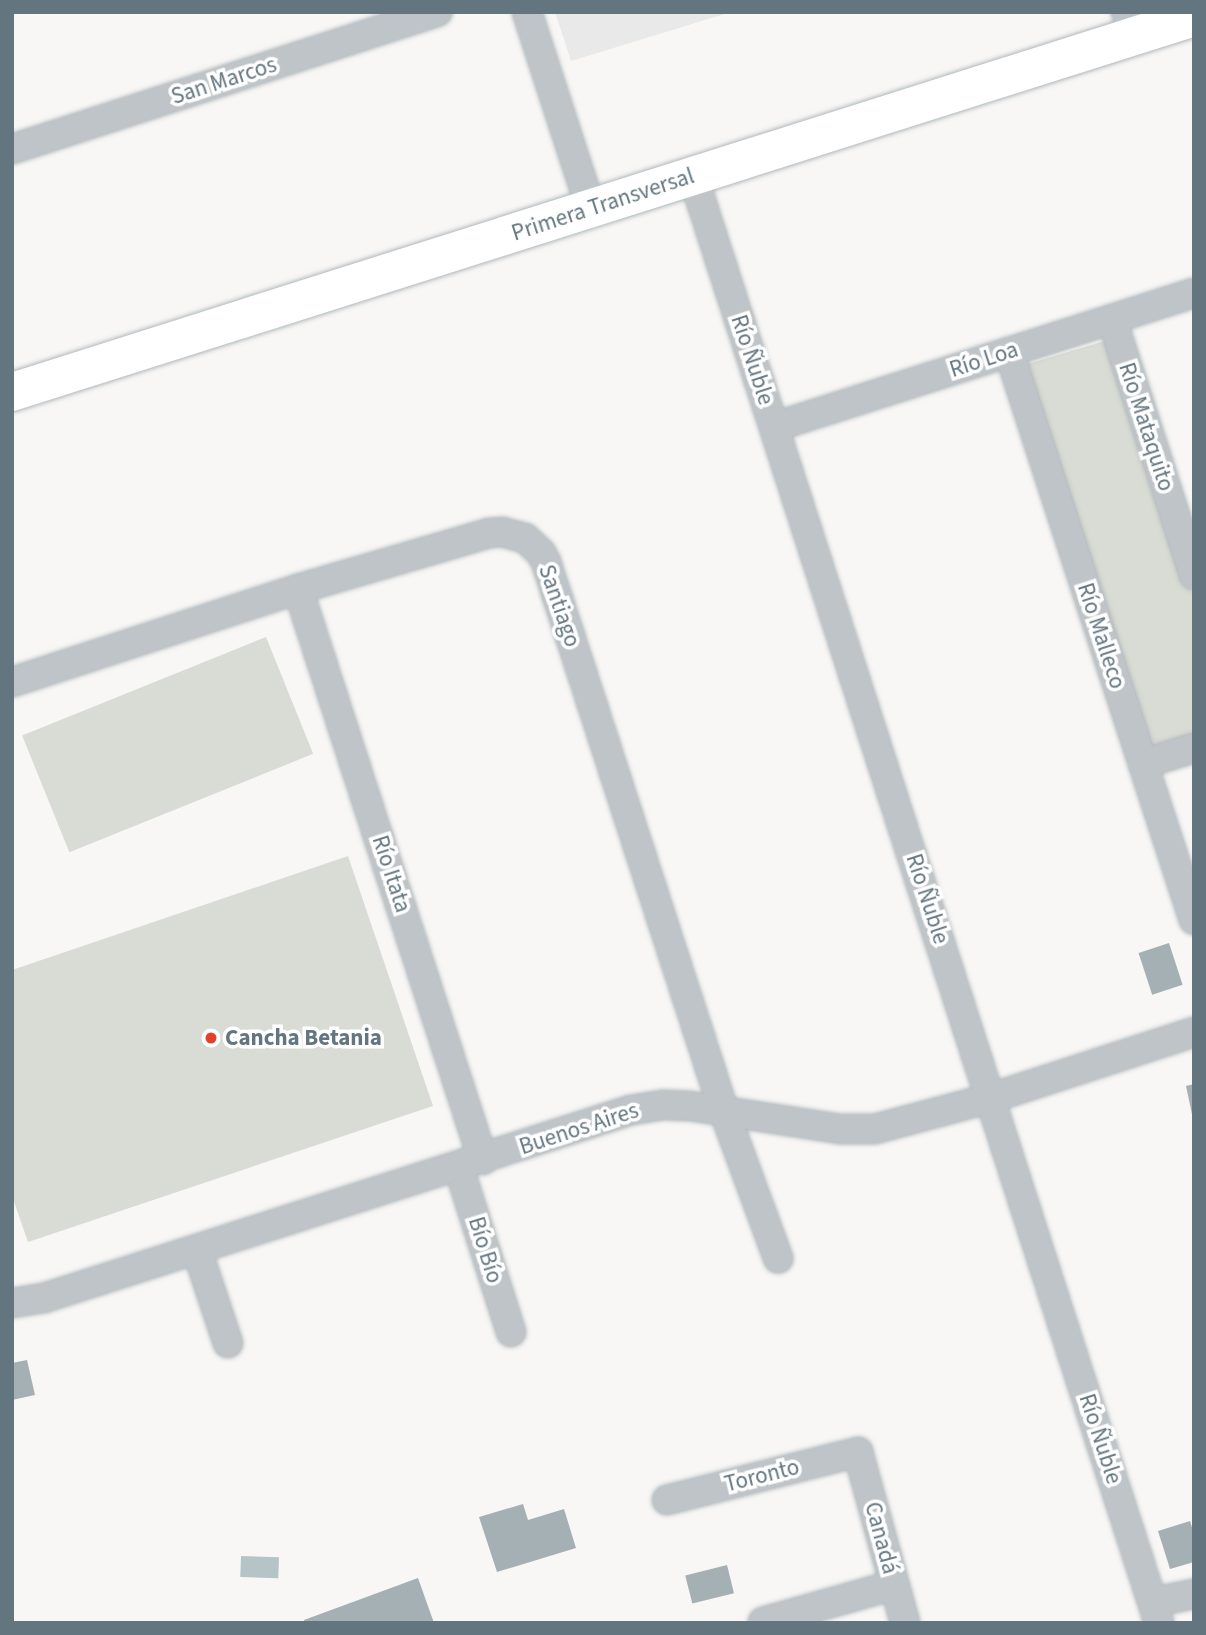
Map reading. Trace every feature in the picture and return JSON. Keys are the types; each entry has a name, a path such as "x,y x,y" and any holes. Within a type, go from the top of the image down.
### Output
{"main road":[{"name":"Primera Transversal","path":"12,392 693,176 1131,24 1194,18"}],"street":[{"name":"San Marcos","path":"12,149 437,12"},
{"path":"527,12 591,209"},
{"name":"Río Ñuble","path":"693,176 1156,1612"},
{"name":"Río Loa","path":"774,427 1194,293"},
{"name":"Río Mataquito","path":"1111,319 1194,575"},
{"name":"Río Malleco","path":"1009,352 1194,920"},
{"name":"Santiago","path":"12,682 298,589 489,533 513,533 525,538 541,552 724,1111 779,1258"},
{"name":"Río Itata","path":"298,589 471,1164"},
{"path":"1143,764 1194,748"},
{"name":"Buenos Aires","path":"12,1303 44,1298 647,1107 690,1106 856,1130 894,1125 991,1098 1194,1032"},
{"name":"Bío Bío","path":"471,1164 511,1332"},
{"path":"197,1250 228,1343"},
{"name":"Toronto","path":"667,1500 858,1452"},
{"name":"Canadá","path":"858,1452 905,1623"},
{"path":"763,1622 894,1585"},
{"path":"1156,1612 1194,1594"}],"shaded area":[{"path":"555,12 731,12 571,61"},
{"path":"1108,340 1194,598 1194,740 1158,753 1147,744 1024,365"},
{"path":"266,637 313,754 69,852 22,736"},
{"name":"Cancha Betania","path":"348,856 433,1106 28,1242 12,1196 12,970"},
{"path":"241,1556 279,1557 278,1578 240,1577"}],"building":[{"path":"1169,943 1183,985 1152,995 1139,953"},
{"path":"1194,1084 1194,1119 1193,1119 1186,1086"},
{"path":"27,1360 35,1395 12,1400 12,1363"},
{"path":"523,1504 528,1520 564,1509 576,1548 497,1572 479,1517"},
{"path":"1190,1521 1194,1534 1194,1562 1170,1569 1158,1531"},
{"path":"727,1565 734,1593 692,1604 685,1575"},
{"path":"418,1578 434,1623 305,1623 304,1620"}],"place":[{"name":"Cancha Betania","path":"211,1038"}]}
